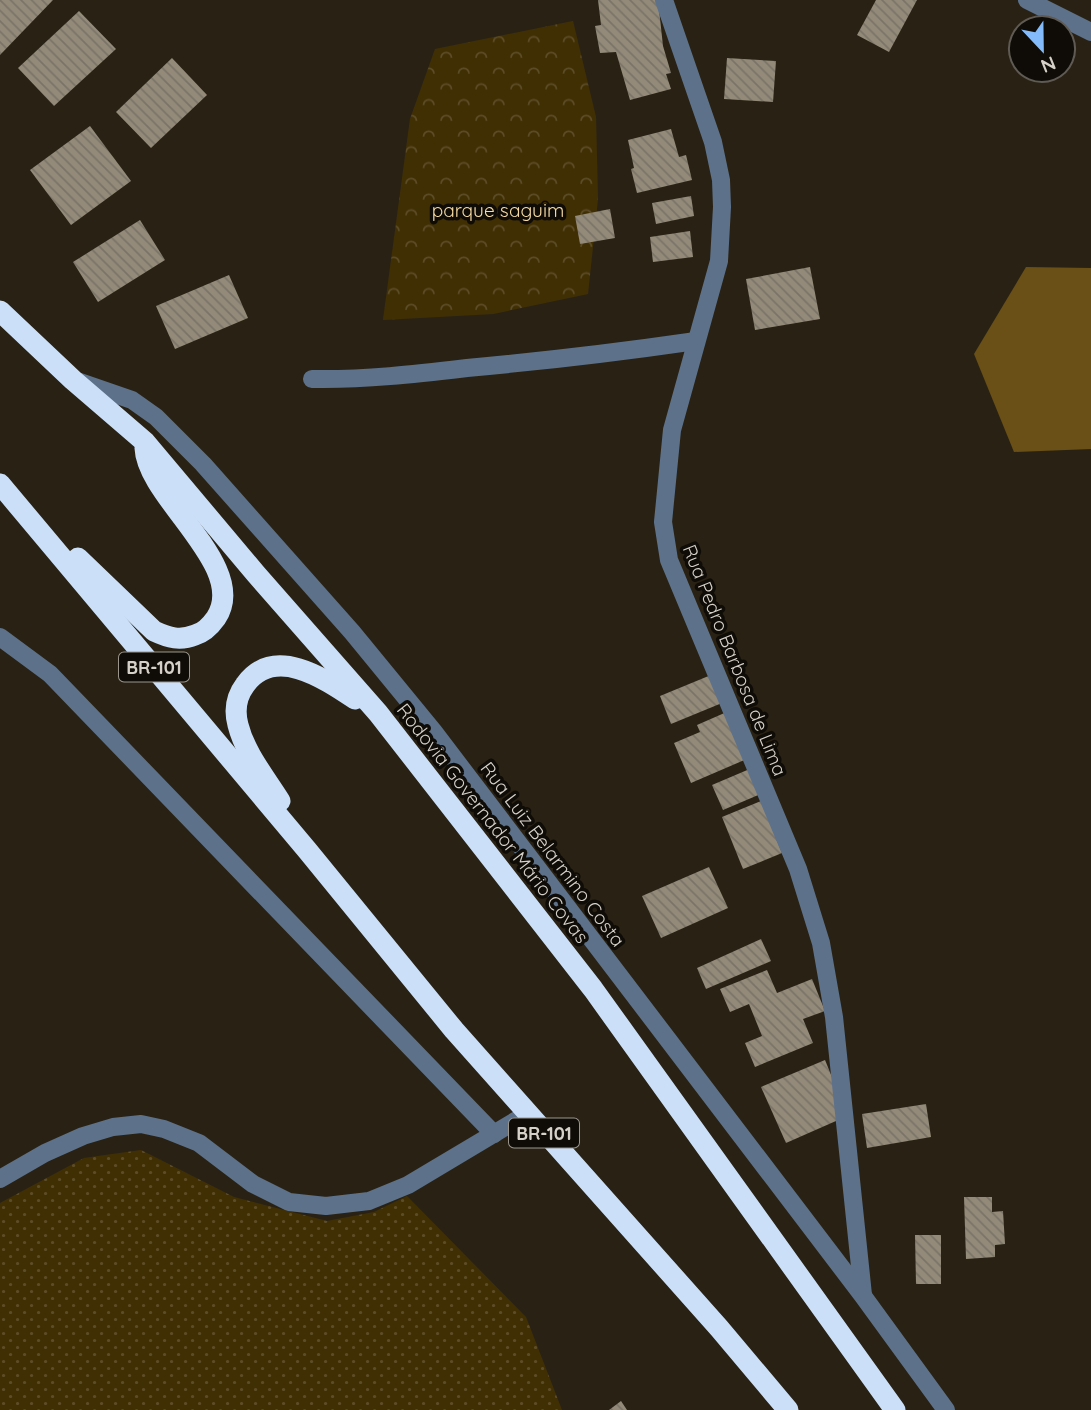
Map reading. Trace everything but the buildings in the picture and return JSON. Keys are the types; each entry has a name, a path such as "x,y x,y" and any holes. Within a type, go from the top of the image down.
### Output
{"highway":[{"name":"Rodovia Governador Mário Covas","path":"0,311 73,380 145,442 264,584 378,713 593,989 895,1410"},
{"path":"28,516 89,567 154,631 168,638 181,639 198,635 214,622 222,608 218,575 191,527 157,481 146,460 145,442"},
{"name":"BR-101","path":"0,484 454,1030 719,1328 788,1410"},
{"path":"307,850 292,819 244,742 235,709 240,691 249,678 261,671 285,665 323,679 378,713"}],"street":[{"name":"Rua Pedro Barbosa de Lima","path":"664,0 713,142 721,180 722,207 719,261 672,430 663,522 669,560 798,869 821,943 834,1017 863,1296"},
{"path":"1027,0 1091,32"},
{"path":"312,379 360,378 591,356 696,341"},
{"name":"Rua Luiz Belarmino Costa","path":"73,380 132,400 156,417 203,464 352,632 434,732 863,1296 946,1410"},
{"path":"0,637 50,674 494,1134"},
{"path":"0,1179 45,1153 83,1136 113,1127 141,1124 164,1129 198,1143 253,1184 289,1202 326,1206 369,1201 408,1185 527,1114"}],"green space":[{"name":"parque saguim","path":"573,21 596,117 598,199 588,294 493,314 383,320 410,119 435,49"},
{"path":"141,1150 234,1197 327,1221 374,1212 407,1196 526,1317 562,1410 0,1410 0,1203 84,1158"}],"shaded area":[{"path":"1026,267 1091,268 1091,449 1014,452 974,354"}]}
